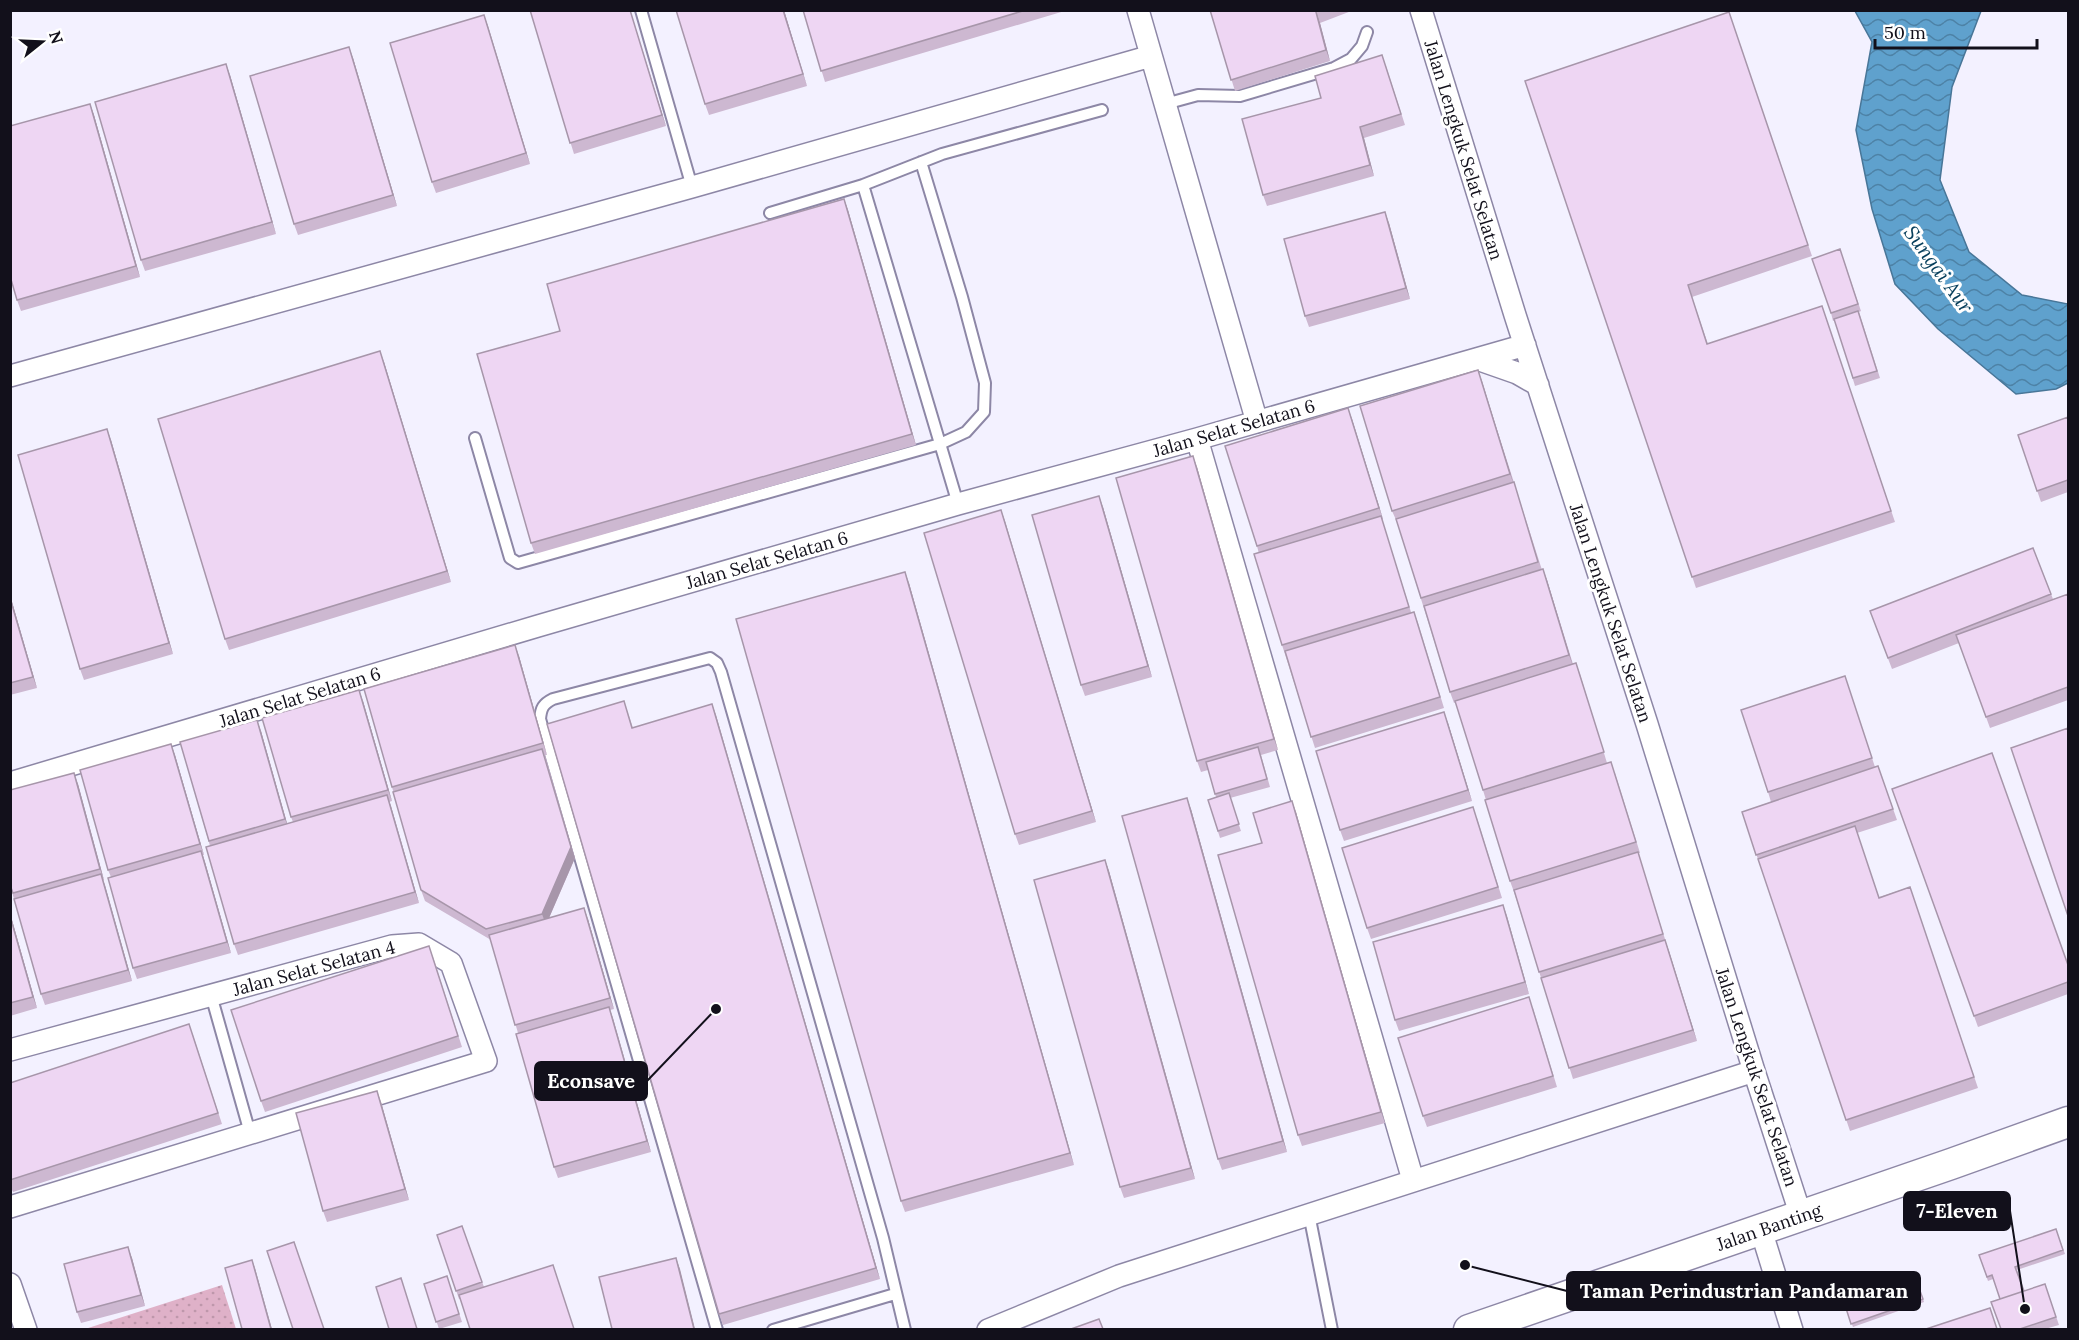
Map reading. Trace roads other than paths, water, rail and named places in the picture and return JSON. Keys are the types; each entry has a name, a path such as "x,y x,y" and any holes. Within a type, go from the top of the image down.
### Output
{"main road":[{"name":"Jalan Banting","path":"1469,1329 1761,1230 2068,1122"}],"street":[{"path":"1138,10 1257,422"},
{"name":"Jalan Lengkuk Selat Selatan","path":"1421,10 1515,315 1647,724 1801,1216"},
{"path":"10,376 692,187 1151,56"},
{"path":"1515,315 1499,341 1481,358 1517,373 1538,385"},
{"name":"Jalan Selat Selatan 6","path":"10,783 958,504 1197,439 1525,345"},
{"path":"1197,439 1413,1180"},
{"name":"Jalan Selat Selatan 4","path":"10,1050 392,946 419,944 451,963 486,1060 10,1207"},
{"path":"988,1329 1119,1276 1754,1071"},
{"path":"1761,1230 1792,1329"},
{"path":"10,1284 26,1329"}],"lane":[{"path":"641,10 692,187"},
{"path":"1165,104 1198,95 1240,96 1334,68 1351,59 1362,46 1367,32"},
{"path":"770,213 862,185 942,154 1102,110"},
{"path":"476,438 510,558 518,564 940,444 966,432 984,412 985,383 962,297 921,162"},
{"path":"862,185 958,504"},
{"path":"717,1329 540,719 545,703 553,699 710,658 717,663 721,672 880,1226 905,1329"},
{"path":"211,995 250,1133"},
{"path":"1309,1214 1332,1329"},
{"path":"773,1329 895,1294"}],"water":[{"name":"Sungai Aur","path":"1855,11 1981,11 1952,87 1940,180 1969,252 2022,295 2068,304 2068,383 2056,389 2016,394 1938,329 1895,284 1872,209 1856,130 1872,42"}],"place":[{"name":"Econsave","path":"716,1009"},
{"name":"Taman Perindustrian Pandamaran","path":"1465,1265"},
{"name":"7-Eleven","path":"2025,1309"}]}
